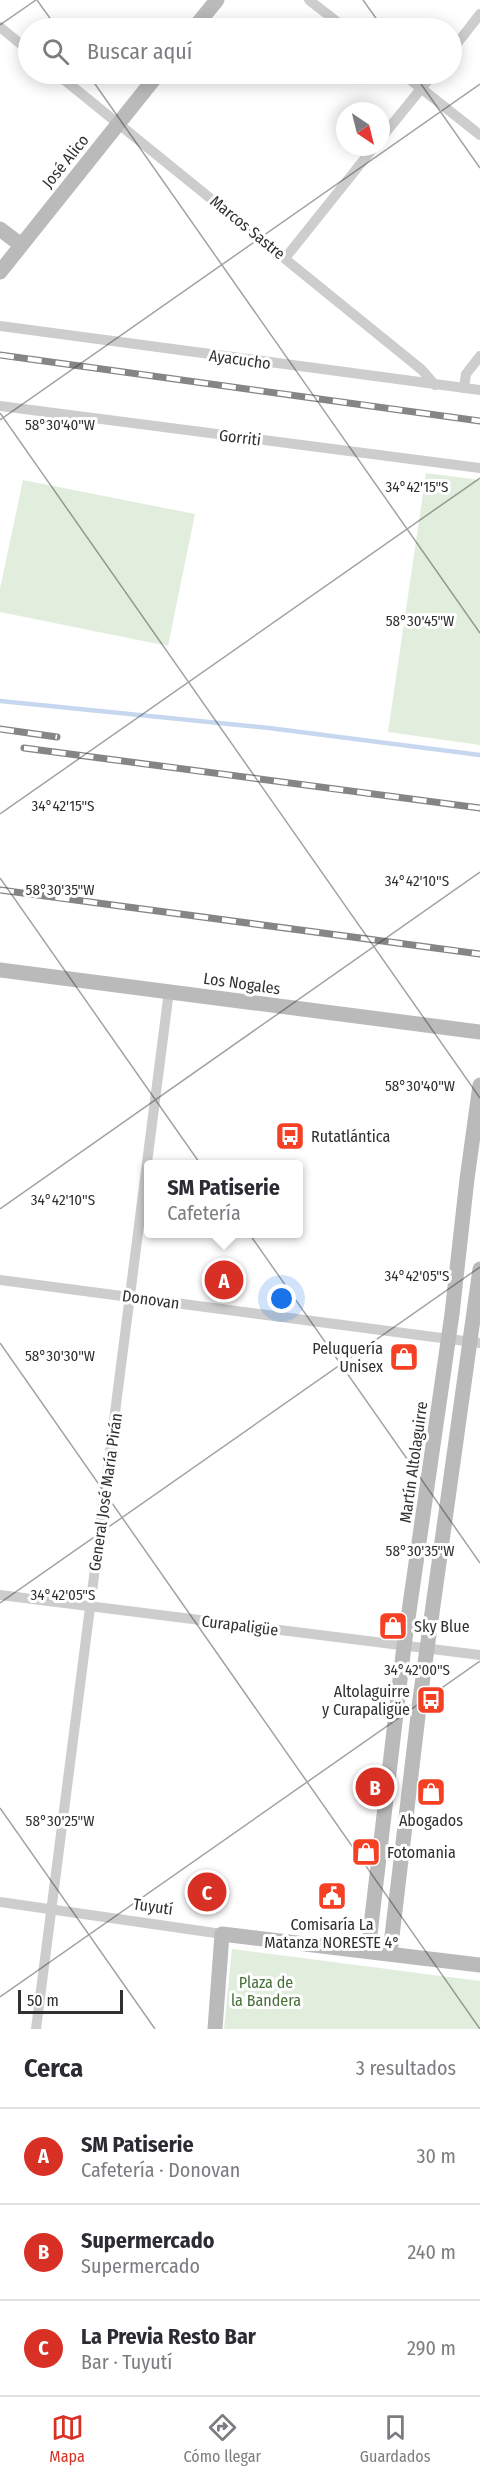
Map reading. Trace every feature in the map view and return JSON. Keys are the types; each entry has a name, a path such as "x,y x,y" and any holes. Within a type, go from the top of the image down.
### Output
{"street":[{"path":"202,18 217,0"},
{"path":"309,0 332,18"},
{"path":"462,37 480,14"},
{"path":"0,27 18,42"},
{"name":"Marcos Sastre","path":"69,84 286,257 422,370 435,385"},
{"name":"José Alico","path":"0,272 150,84"},
{"path":"416,84 480,135"},
{"path":"390,127 424,84"},
{"path":"286,257 367,156"},
{"path":"0,229 21,245"},
{"name":"Ayacucho","path":"0,326 480,390"},
{"path":"464,388 466,374 480,356"},
{"name":"Gorriti","path":"0,406 480,468"},
{"name":"Los Nogales","path":"0,970 480,1032"},
{"name":"General José María Pirán","path":"148,1160 169,991"},
{"name":"Martín Altolaguirre","path":"368,1951 404,1646 448,1340 480,1085"},
{"name":"General José María Pirán","path":"36,2029 144,1192"},
{"path":"390,1953 427,1648 475,1343 480,1269"},
{"name":"Donovan","path":"0,1280 475,1343"},
{"name":"Curapaligüe","path":"0,1595 480,1655"},
{"name":"Tuyutí","path":"0,1902 222,1934 480,1965"},
{"path":"215,2029 222,1934"}],"green space":[{"path":"426,473 480,480 480,745 388,732"},
{"path":"23,480 195,514 168,646 0,612 0,589"},
{"name":"Plaza de la Bandera","path":"232,1949 480,1981 480,2029 224,2029"}],"waterway":[{"path":"0,701 269,728 480,755"}],"railway":[{"path":"0,355 480,421"},
{"path":"0,729 57,737"},
{"path":"24,748 480,808"},
{"path":"0,890 480,954"}],"place":[{"name":"Rutatlántica","path":"290,1136"},
{"name":"SM Patiserie","path":"224,1280"},
{"name":"Peluquería Unisex","path":"404,1357"},
{"name":"Sky Blue","path":"393,1626"},
{"name":"Altolaguirre y Curapaligüe","path":"431,1700"},
{"name":"Supermercado","path":"375,1787"},
{"name":"Abogados","path":"431,1792"},
{"name":"Fotomania","path":"366,1852"},
{"name":"La Previa Resto Bar","path":"207,1892"},
{"name":"Comisaría La Matanza NORESTE 4°","path":"332,1896"}]}
